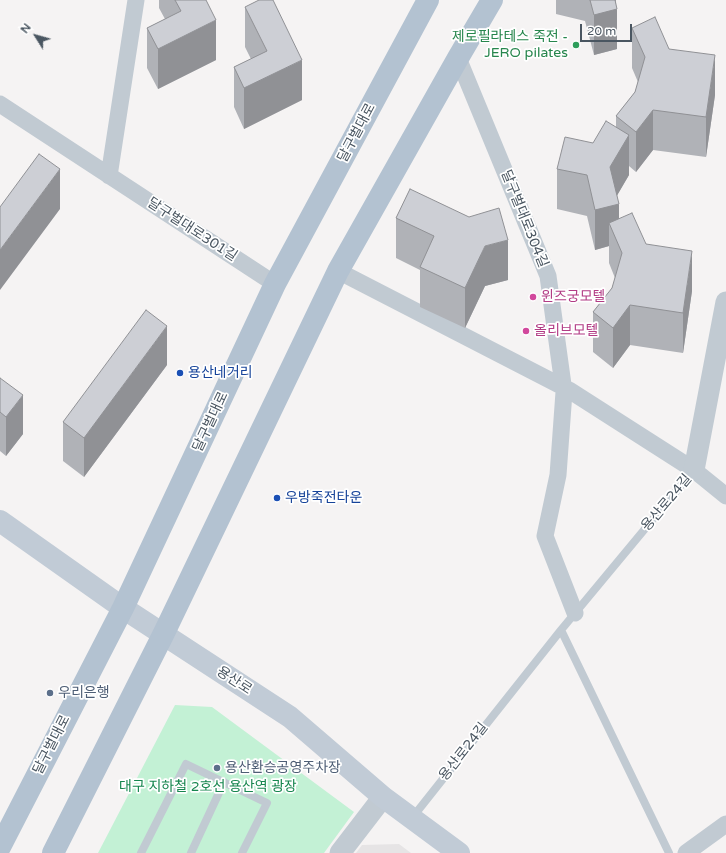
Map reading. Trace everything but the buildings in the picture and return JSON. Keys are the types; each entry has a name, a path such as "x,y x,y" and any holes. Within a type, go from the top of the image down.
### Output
{"main road":[{"path":"53,853 163,635 338,270 492,0"},
{"name":"달구벌대로","path":"0,847 123,608 276,284 426,1"},
{"name":"용산로","path":"0,521 123,608 290,717 383,797 459,853"}],"street":[{"path":"109,176 136,0"},
{"name":"달구벌대로304길","path":"458,58 548,276 564,392 558,475 545,536 575,613"},
{"name":"달구벌대로301길","path":"0,104 276,284"},
{"path":"338,270 564,387 694,470 726,496"},
{"name":"용산로24길","path":"694,470 726,302"},
{"path":"340,853 383,797"},
{"path":"686,853 726,824"}],"lane":[{"name":"용산로24길","path":"412,818 561,630 694,470"},
{"path":"561,630 669,853"},
{"path":"141,853 186,764 267,803 242,853"},
{"path":"191,853 224,782"}],"shaded area":[{"path":"399,844 411,853 356,853 362,845"}],"green space":[{"name":"대구 지하철 2호선 용산역 광장","path":"175,705 212,707 354,812 324,853 98,853"}],"place":[{"name":"제로필라테스 죽전 - JERO pilates","path":"576,45"},
{"name":"윈즈궁모텔","path":"533,297"},
{"name":"올리브모텔","path":"526,331"},
{"name":"용산네거리","path":"180,373"},
{"name":"우방죽전타운","path":"277,498"},
{"name":"우리은행","path":"50,693"},
{"name":"용산환승공영주차장","path":"217,768"}]}
